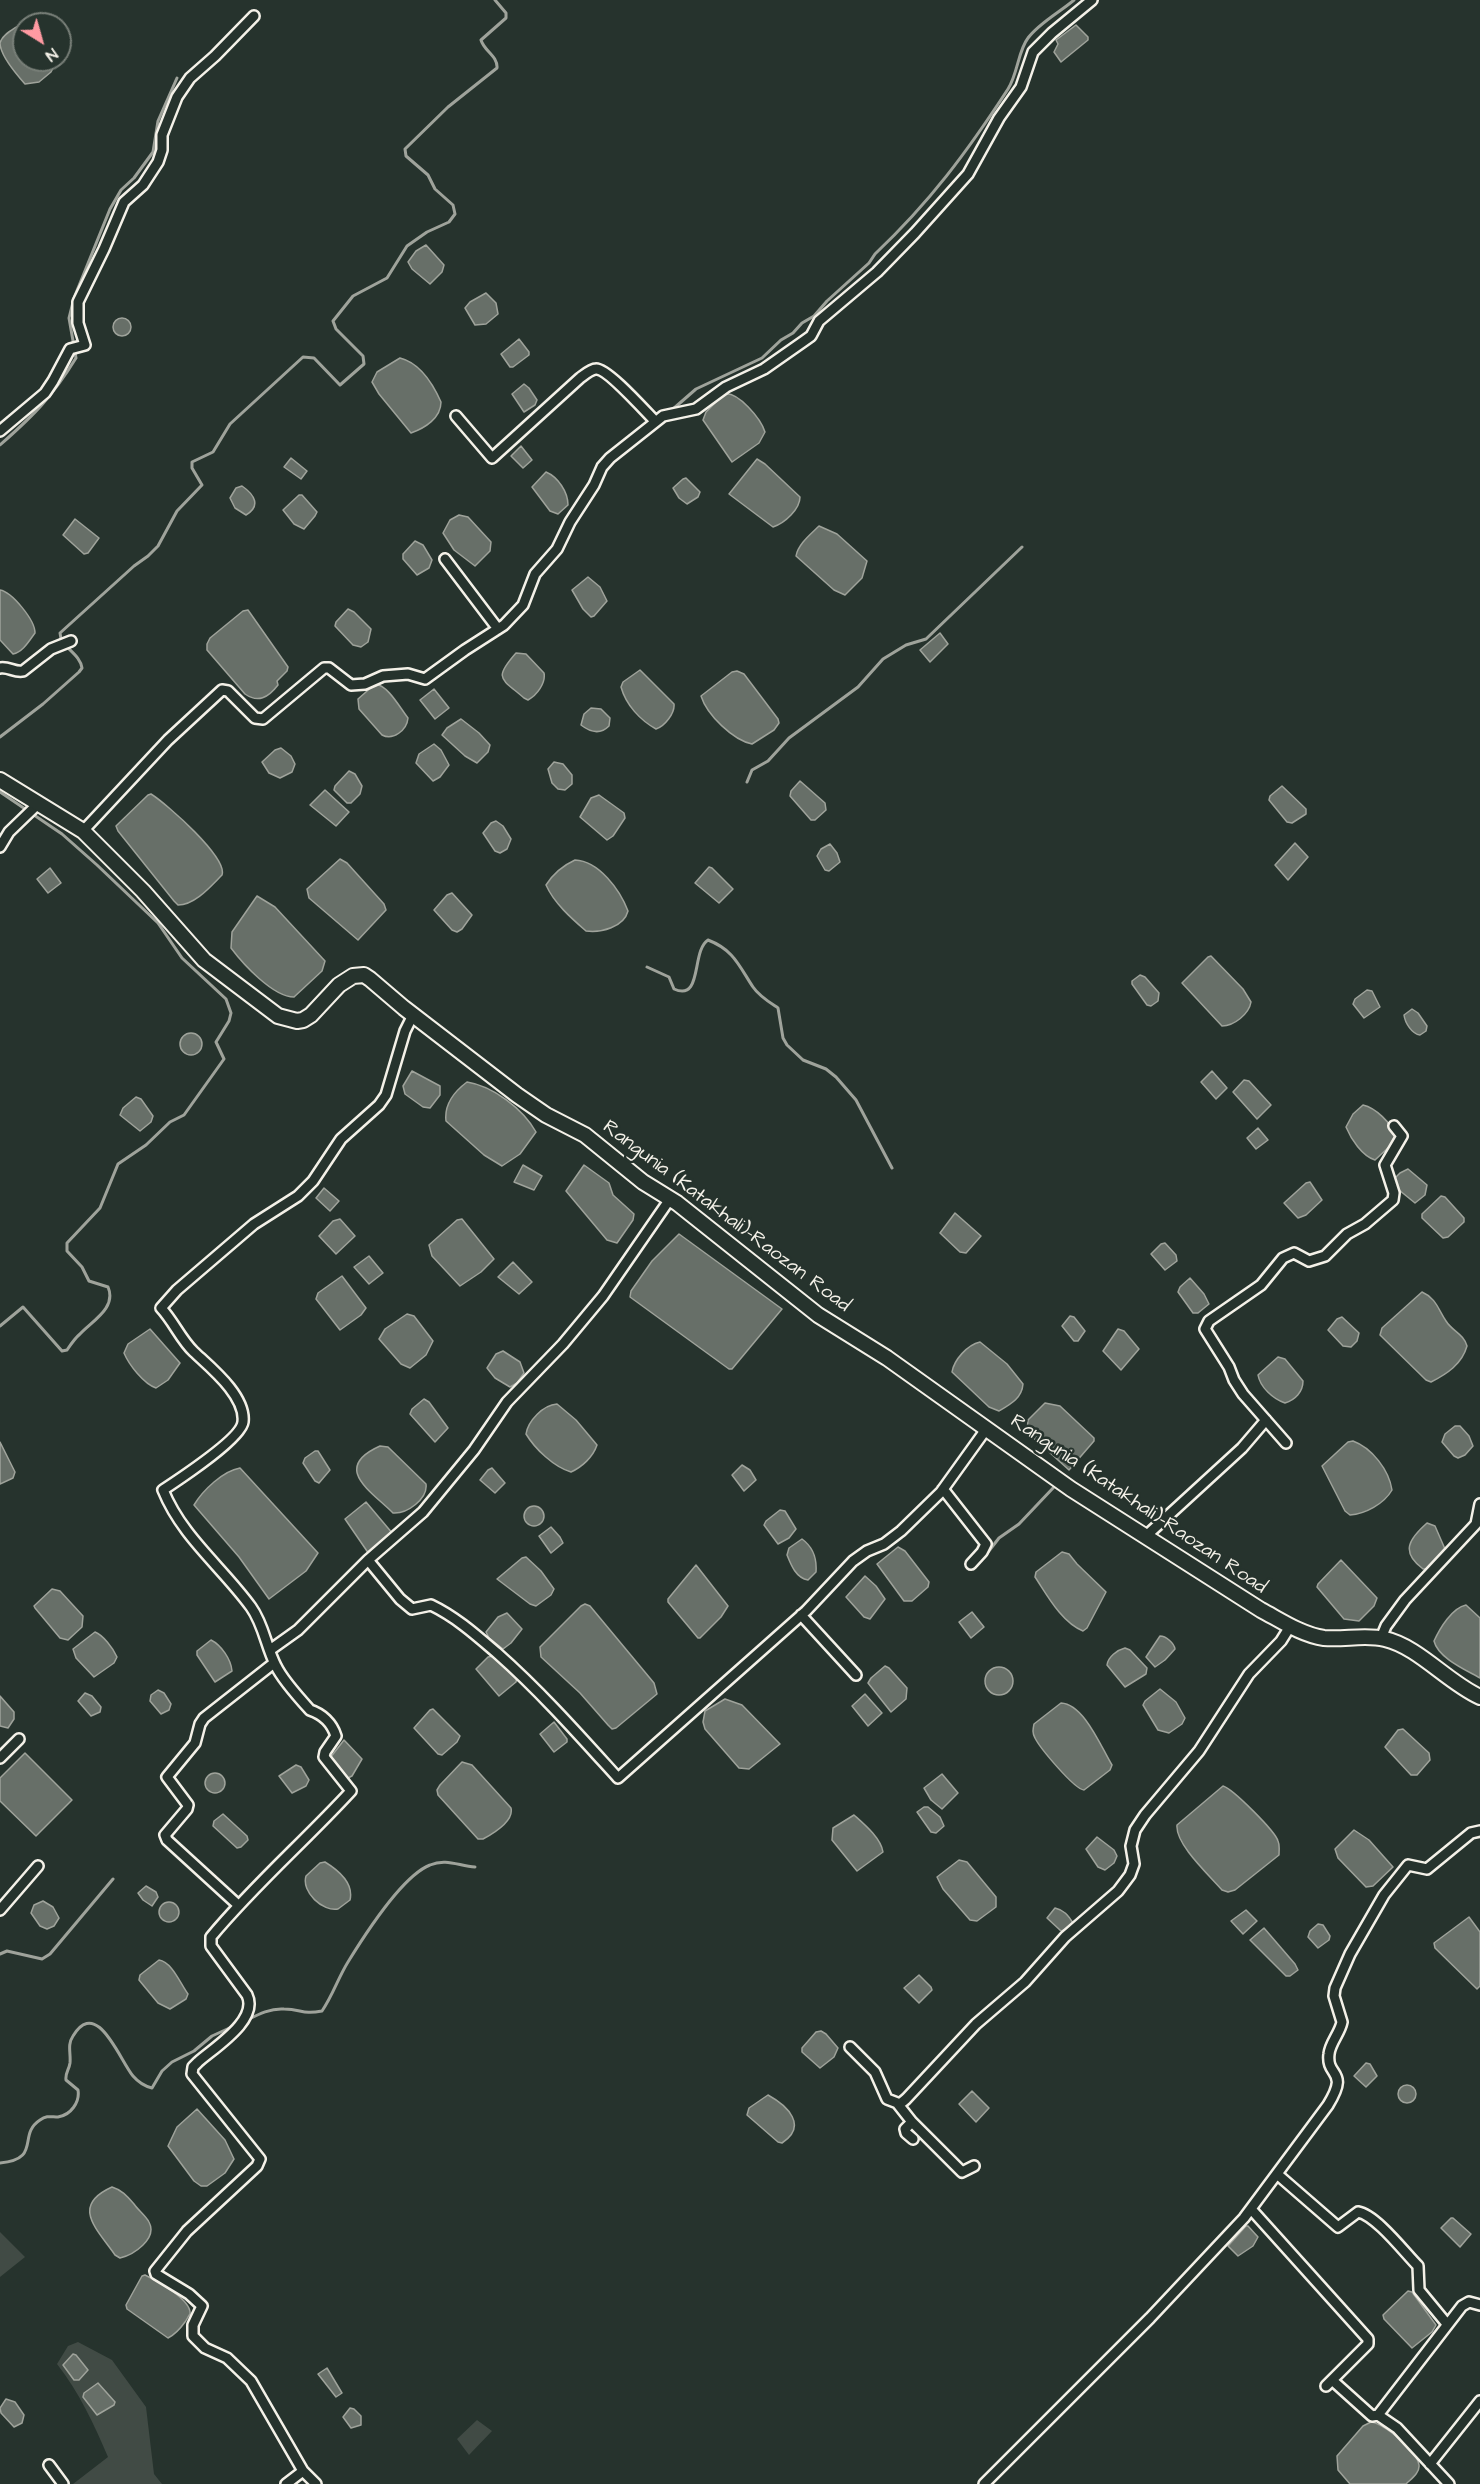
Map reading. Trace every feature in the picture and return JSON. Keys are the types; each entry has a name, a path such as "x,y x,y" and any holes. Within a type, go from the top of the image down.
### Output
{"main road":[{"name":"Rangunia (Katakhali)-Raozan Road","path":"0,780 34,809 83,831 143,891 204,960 278,1016 297,1021 303,1020 311,1015 339,985 356,975 364,975 517,1095 546,1115 585,1135 642,1182 670,1199 818,1315 887,1358 1071,1489 1260,1610 1325,1638 1381,1638 1406,1648 1466,1691 1480,1697"}],"street":[{"path":"83,831 168,740 222,690 228,691 255,718 262,719 324,668 329,668 351,684 365,684 383,676 408,674 425,680 498,629 523,605 535,574 557,549 602,467 655,421 669,414 696,409 726,387 764,369 811,336 819,321 877,272 960,183 999,118 1021,87 1033,52 1092,0"},
{"path":"0,431 45,393 68,350 85,344 78,323 78,302 104,249 118,212 130,194 151,176 158,162 162,150 162,135 177,97 190,78 254,16"},
{"path":"456,417 492,458 580,378 598,369 610,376 655,421"},
{"path":"445,559 498,629"},
{"path":"0,668 4,667 18,673 51,649 71,641"},
{"path":"0,847 9,832 34,809"},
{"path":"316,2484 303,2470 251,2381 227,2358 205,2348 193,2336 193,2325 202,2306 189,2294 156,2274 155,2271 179,2240 257,2166 260,2159 192,2074 193,2067 232,2033 250,2011 251,2002 214,1951 210,1940 237,1904 275,1870 351,1791 324,1757 324,1752 336,1736 334,1729 318,1713 310,1710 274,1663 261,1625 251,1608 198,1547 163,1490 217,1451 240,1430 243,1423 237,1400 231,1391 208,1363 188,1345 161,1308 177,1290 254,1224 298,1196 312,1181 341,1139 380,1105 386,1095 405,1031 413,1015"},
{"path":"1286,1443 1243,1394 1205,1329 1209,1321 1261,1285 1283,1258 1294,1253 1310,1261 1325,1256 1347,1234 1365,1224 1393,1200 1394,1193 1385,1165 1402,1136 1394,1126"},
{"path":"270,1650 298,1629 368,1560 423,1512 474,1450 507,1402 563,1344 603,1296 670,1199"},
{"path":"1146,1536 1242,1448 1266,1420"},
{"path":"368,1560 400,1599 412,1609 431,1605 459,1621 480,1638 542,1695 618,1778 824,1594 844,1569 867,1551 894,1537 943,1489 987,1428"},
{"path":"943,1489 986,1544 971,1564"},
{"path":"1381,1638 1386,1626 1405,1600 1476,1524 1480,1504"},
{"path":"801,1615 856,1675"},
{"path":"897,2103 906,2099 988,2012 1025,1982 1065,1937 1118,1891 1130,1875 1134,1864 1131,1846 1135,1830 1199,1751 1249,1674 1281,1641 1291,1625"},
{"path":"237,1904 167,1840 165,1835 188,1805 167,1777 195,1743 204,1718 274,1663"},
{"path":"0,1758 19,1739"},
{"path":"984,2484 1150,2318 1251,2209 1328,2104 1337,2088 1337,2077 1329,2058 1330,2048 1342,2022 1334,1996 1335,1989 1350,1954 1384,1895 1408,1865 1427,1869 1471,1833 1480,1831"},
{"path":"0,1910 38,1866"},
{"path":"850,2047 875,2072 887,2099 897,2103 912,2122 962,2172 974,2166"},
{"path":"912,2122 905,2129 913,2139"},
{"path":"1277,2174 1338,2228 1358,2212 1366,2214 1379,2225 1418,2266 1419,2290 1447,2324"},
{"path":"1251,2209 1368,2339 1368,2344 1329,2383 1372,2416 1378,2415 1465,2303 1473,2302 1480,2305"},
{"path":"1430,2464 1480,2402"},
{"path":"1378,2415 1397,2428 1449,2484"},
{"path":"49,2465 63,2484"},
{"path":"286,2484 303,2470"}],"shaded area":[{"path":"1076,25 1088,37 1088,40 1061,62 1054,52 1058,44 1056,40"},
{"path":"12,30 12,68 3,54 0,43"},
{"path":"16,72 51,72 39,82 25,84"},
{"path":"426,245 444,265 442,272 430,284 412,269 408,262 416,251"},
{"path":"486,293 496,303 498,314 486,324 475,325 465,308 470,302"},
{"path":"122,318 128,321 131,327 128,333 122,336 116,333 113,327 116,321"},
{"path":"519,339 529,355 510,367 501,354"},
{"path":"400,358 420,369 430,381 441,402 435,418 411,433 372,382 377,372"},
{"path":"524,384 537,400 535,405 524,412 512,394"},
{"path":"724,394 730,394 742,401 759,420 765,432 759,443 732,462 703,420 706,412"},
{"path":"521,446 532,460 523,468 511,456"},
{"path":"291,458 307,471 301,479 284,467"},
{"path":"757,459 800,497 791,515 773,527 729,494"},
{"path":"546,472 558,481 566,495 568,505 558,514 550,511 532,487"},
{"path":"686,478 700,492 698,497 687,504 679,498 673,488"},
{"path":"242,486 255,500 254,508 246,515 235,508 230,498 236,488"},
{"path":"299,495 302,495 317,512 304,529 294,524 283,510"},
{"path":"459,515 468,517 491,542 490,551 475,566 454,550 443,533 450,520"},
{"path":"75,519 99,538 88,553 84,554 63,535"},
{"path":"819,526 837,534 867,561 862,578 845,595 834,590 796,556 802,543"},
{"path":"415,541 423,545 432,560 429,568 417,575 403,559 403,554"},
{"path":"588,577 600,587 607,601 591,617 583,609 572,590"},
{"path":"0,590 16,601 27,614 34,628 35,633 28,643 13,654 0,640"},
{"path":"348,609 371,629 368,642 361,647 353,645 335,626"},
{"path":"248,610 288,667 277,681 278,685 267,696 259,699 245,694 207,650 210,638 243,611"},
{"path":"940,633 948,644 930,662 920,650"},
{"path":"516,653 526,654 544,673 544,681 540,688 528,700 503,678 504,668"},
{"path":"640,670 674,704 669,719 656,729 634,711 621,687 623,682"},
{"path":"737,671 744,674 779,723 774,730 752,744 745,742 722,726 709,711 701,696 732,672"},
{"path":"375,684 385,688 408,718 405,727 391,737 382,735 359,709 358,699"},
{"path":"434,689 449,708 435,719 420,700"},
{"path":"591,708 601,709 610,718 609,726 602,731 595,732 581,725 584,714"},
{"path":"461,719 490,745 488,752 477,763 465,756 442,735 447,728"},
{"path":"434,744 441,750 449,765 440,777 433,781 416,763 419,754"},
{"path":"281,748 291,756 295,764 292,772 280,778 269,773 262,762 275,750"},
{"path":"554,762 563,764 572,775 572,784 565,790 558,789 552,783 548,769"},
{"path":"349,771 355,774 362,786 360,794 351,803 347,803 334,790"},
{"path":"800,781 825,803 826,810 815,820 811,820 790,796 791,791"},
{"path":"1282,786 1306,809 1306,814 1292,823 1287,822 1269,800 1270,796"},
{"path":"325,790 349,812 336,826 310,805"},
{"path":"151,794 170,808 195,832 216,857 221,867 222,875 213,884 202,894 184,904 178,905 174,901 116,826"},
{"path":"599,795 624,813 625,818 613,836 607,840 580,817 591,798"},
{"path":"496,821 503,826 511,839 507,849 500,853 495,851 483,833 491,823"},
{"path":"1295,843 1308,857 1288,880 1275,865"},
{"path":"830,844 840,862 829,871 825,870 817,856 821,849"},
{"path":"340,859 347,863 384,904 386,910 358,940 309,898 307,889"},
{"path":"575,860 592,865 600,871 620,894 628,911 626,917 617,925 605,930 586,931 563,910 549,892 546,885 549,881 559,870"},
{"path":"709,867 733,889 719,903 695,883"},
{"path":"50,868 61,883 48,893 37,879"},
{"path":"452,893 472,915 457,932 452,930 434,910 447,895"},
{"path":"257,896 275,907 325,961 322,971 294,997 286,996 268,986 231,948 232,932"},
{"path":"1211,956 1243,989 1251,1002 1244,1015 1236,1022 1222,1026 1182,983"},
{"path":"1140,975 1145,977 1159,993 1158,1001 1151,1006 1147,1005 1132,984 1132,981"},
{"path":"1367,990 1372,991 1380,1007 1364,1018 1353,1004 1355,999"},
{"path":"1412,1009 1418,1013 1427,1026 1426,1031 1420,1035 1407,1025 1404,1015"},
{"path":"191,1033 199,1036 202,1044 199,1052 191,1055 183,1052 180,1044 183,1036"},
{"path":"412,1071 440,1086 440,1095 430,1108 423,1107 405,1094 403,1086"},
{"path":"1212,1071 1227,1088 1216,1099 1201,1082"},
{"path":"1244,1080 1249,1081 1271,1105 1257,1119 1233,1092"},
{"path":"467,1082 487,1088 506,1100 523,1115 536,1132 520,1154 502,1166 484,1155 446,1121 451,1098"},
{"path":"136,1097 141,1099 153,1116 151,1122 140,1131 120,1115 123,1108"},
{"path":"1363,1105 1373,1109 1382,1117 1395,1135 1390,1146 1375,1160 1357,1146 1346,1127 1353,1114"},
{"path":"1258,1128 1268,1140 1256,1149 1247,1138"},
{"path":"523,1165 542,1176 534,1190 514,1182"},
{"path":"584,1165 609,1183 613,1195 634,1214 633,1220 617,1243 607,1240 566,1191"},
{"path":"1408,1169 1427,1185 1425,1195 1415,1203 1399,1190 1394,1179"},
{"path":"1310,1182 1322,1200 1306,1215 1298,1218 1284,1203"},
{"path":"324,1188 339,1201 330,1211 316,1198"},
{"path":"1441,1196 1445,1197 1464,1218 1464,1222 1448,1237 1443,1238 1422,1218 1422,1214"},
{"path":"955,1213 981,1236 966,1253 960,1252 940,1233"},
{"path":"340,1219 355,1236 336,1254 319,1236 333,1221"},
{"path":"462,1219 494,1259 481,1272 460,1286 432,1256 429,1245 457,1220"},
{"path":"679,1234 782,1309 732,1369 630,1297 631,1291 652,1261"},
{"path":"1165,1243 1176,1255 1177,1261 1165,1270 1151,1254"},
{"path":"369,1256 383,1273 369,1284 354,1267"},
{"path":"513,1262 532,1282 519,1294 498,1277"},
{"path":"342,1276 366,1308 361,1315 340,1330 316,1299 318,1293"},
{"path":"1190,1278 1204,1294 1209,1304 1198,1313 1193,1313 1178,1292"},
{"path":"1422,1292 1434,1301 1467,1346 1462,1358 1453,1368 1431,1382 1426,1380 1380,1335 1382,1328"},
{"path":"407,1314 414,1316 433,1341 426,1355 410,1368 401,1364 379,1339 385,1329"},
{"path":"1070,1316 1074,1317 1085,1331 1078,1341 1074,1341 1062,1326"},
{"path":"1342,1317 1359,1333 1357,1341 1351,1347 1343,1346 1328,1330 1337,1319"},
{"path":"150,1329 180,1363 168,1380 156,1388 137,1374 124,1353 128,1344"},
{"path":"1118,1329 1124,1331 1139,1349 1121,1370 1103,1351"},
{"path":"980,1342 1007,1364 1023,1384 1018,1397 999,1411 989,1407 952,1372 962,1354 970,1346"},
{"path":"503,1351 520,1362 524,1373 517,1383 510,1387 495,1378 487,1368 496,1354"},
{"path":"1278,1357 1285,1359 1303,1381 1298,1395 1285,1403 1268,1392 1261,1384 1258,1375"},
{"path":"424,1399 429,1402 448,1428 435,1442 410,1414 412,1409"},
{"path":"1045,1403 1060,1406 1094,1438 1094,1441 1069,1470 1027,1432 1028,1420"},
{"path":"557,1404 576,1420 597,1445 587,1461 571,1472 546,1457 534,1446 526,1434 537,1414"},
{"path":"1455,1426 1460,1426 1469,1436 1473,1446 1465,1455 1458,1458 1442,1442 1445,1434"},
{"path":"1353,1441 1373,1454 1387,1475 1392,1490 1374,1507 1362,1513 1350,1515 1345,1511 1322,1466 1348,1442"},
{"path":"0,1442 15,1472 13,1478 0,1484"},
{"path":"380,1446 388,1447 426,1484 424,1495 416,1505 399,1513 393,1513 366,1488 357,1471 358,1463 366,1454"},
{"path":"318,1451 330,1470 319,1483 315,1481 303,1463 305,1458"},
{"path":"742,1465 750,1470 756,1480 744,1491 732,1475"},
{"path":"240,1468 318,1553 306,1571 269,1599 239,1557 194,1505 214,1482"},
{"path":"492,1468 505,1483 495,1493 480,1480"},
{"path":"366,1502 393,1534 369,1554 345,1519"},
{"path":"534,1506 541,1509 544,1516 541,1523 534,1526 527,1523 524,1516 527,1509"},
{"path":"780,1510 785,1511 796,1529 789,1538 778,1544 764,1525"},
{"path":"1427,1523 1435,1526 1445,1549 1427,1569 1423,1569 1411,1557 1409,1551 1412,1540"},
{"path":"551,1527 563,1543 551,1553 539,1536"},
{"path":"802,1539 812,1550 816,1562 816,1572 808,1580 797,1574 787,1555 789,1548"},
{"path":"898,1547 905,1551 929,1582 928,1587 912,1601 904,1601 877,1564"},
{"path":"1062,1552 1069,1554 1106,1592 1087,1628 1083,1631 1068,1622 1035,1577 1036,1572"},
{"path":"526,1557 541,1571 554,1589 551,1595 536,1606 497,1579"},
{"path":"1341,1560 1377,1598 1374,1606 1359,1621 1344,1619 1317,1587"},
{"path":"696,1565 728,1606 721,1617 700,1638 668,1602 668,1599"},
{"path":"865,1576 885,1599 870,1619 864,1617 846,1597"},
{"path":"52,1589 60,1591 83,1616 82,1627 68,1640 60,1638 34,1606"},
{"path":"585,1604 590,1606 654,1683 657,1694 612,1729 580,1693 541,1657 540,1647"},
{"path":"1466,1605 1480,1618 1480,1678 1447,1658 1434,1641 1451,1614"},
{"path":"972,1612 984,1627 971,1638 959,1622"},
{"path":"507,1613 522,1629 503,1649 489,1638 486,1632 498,1617"},
{"path":"95,1632 107,1642 117,1657 114,1663 94,1677 76,1658 73,1649"},
{"path":"1160,1636 1169,1640 1175,1649 1155,1667 1146,1657"},
{"path":"211,1640 225,1653 232,1671 215,1682 197,1655 197,1651"},
{"path":"1125,1648 1130,1650 1147,1668 1146,1674 1125,1687 1107,1665 1113,1654"},
{"path":"493,1656 517,1677 516,1682 499,1696 476,1669 488,1657"},
{"path":"885,1666 907,1688 906,1699 891,1712 868,1683"},
{"path":"999,1667 1009,1671 1013,1681 1009,1691 999,1695 989,1691 985,1681 989,1671"},
{"path":"1160,1689 1176,1702 1185,1718 1182,1724 1169,1733 1158,1730 1143,1705"},
{"path":"158,1690 164,1693 171,1704 169,1710 161,1714 150,1701 151,1695"},
{"path":"85,1693 92,1696 101,1707 100,1712 91,1716 78,1701"},
{"path":"865,1694 882,1713 868,1726 852,1706"},
{"path":"0,1696 14,1712 14,1719 8,1728 0,1726"},
{"path":"725,1699 742,1705 780,1744 749,1769 739,1768 705,1729 703,1722 705,1711"},
{"path":"1061,1703 1069,1705 1084,1718 1112,1765 1110,1770 1084,1790 1073,1783 1058,1767 1033,1734 1034,1724"},
{"path":"433,1709 460,1736 457,1742 442,1755 438,1754 414,1728"},
{"path":"554,1722 567,1742 554,1752 540,1734"},
{"path":"1403,1729 1429,1753 1430,1760 1417,1775 1411,1775 1385,1747 1398,1730"},
{"path":"344,1740 362,1759 352,1776 348,1778 330,1758"},
{"path":"25,1753 72,1800 36,1836 0,1801 0,1778"},
{"path":"462,1762 472,1765 511,1808 506,1822 483,1839 478,1839 438,1795 437,1790 440,1785"},
{"path":"296,1765 301,1767 309,1780 306,1786 292,1793 279,1776"},
{"path":"215,1773 222,1776 225,1783 222,1790 215,1793 208,1790 205,1783 208,1776"},
{"path":"942,1774 958,1793 942,1809 931,1800 924,1788"},
{"path":"1223,1786 1235,1794 1262,1820 1275,1836 1279,1846 1279,1855 1235,1890 1228,1892 1222,1890 1187,1850 1181,1841 1177,1825"},
{"path":"928,1807 940,1817 944,1826 936,1833 931,1832 917,1812"},
{"path":"223,1814 247,1836 248,1840 241,1847 237,1848 213,1826 214,1821"},
{"path":"854,1815 876,1837 883,1852 857,1871 832,1840 833,1828"},
{"path":"1354,1830 1369,1840 1393,1867 1373,1886 1366,1887 1338,1858 1335,1849"},
{"path":"1097,1837 1114,1850 1117,1856 1114,1863 1105,1870 1098,1867 1086,1849"},
{"path":"959,1860 967,1862 996,1897 996,1907 977,1921 970,1920 943,1889 937,1877"},
{"path":"325,1862 340,1873 350,1888 350,1900 338,1909 326,1907 314,1900 305,1882 306,1876 320,1863"},
{"path":"146,1886 156,1892 158,1897 152,1906 138,1893"},
{"path":"43,1901 53,1907 59,1918 54,1926 47,1929 40,1926 31,1913 34,1905"},
{"path":"169,1902 176,1905 179,1912 176,1919 169,1922 162,1919 159,1912 162,1905"},
{"path":"1055,1908 1066,1913 1073,1923 1067,1929 1061,1931 1047,1918"},
{"path":"1246,1910 1257,1921 1243,1934 1231,1921"},
{"path":"1469,1917 1480,1932 1480,1986 1477,1989 1435,1948 1434,1943"},
{"path":"1318,1924 1323,1925 1330,1936 1329,1940 1318,1948 1308,1937 1310,1931"},
{"path":"1264,1928 1295,1964 1298,1970 1290,1976 1286,1976 1250,1940"},
{"path":"159,1960 172,1969 188,1994 186,1999 170,2009 158,2003 139,1980 140,1975"},
{"path":"919,1975 932,1990 919,2003 904,1988"},
{"path":"821,2031 838,2048 834,2057 820,2068 802,2052 802,2048 816,2032"},
{"path":"1366,2063 1370,2064 1377,2076 1366,2087 1354,2076"},
{"path":"1403,2085 1411,2085 1416,2090 1414,2101 1403,2103 1398,2098 1398,2090"},
{"path":"972,2091 989,2108 976,2122 959,2104"},
{"path":"768,2095 788,2111 794,2123 794,2130 790,2137 782,2143 747,2115 749,2108"},
{"path":"197,2109 225,2140 234,2159 225,2173 207,2186 201,2186 194,2181 168,2146 177,2127"},
{"path":"112,2187 129,2198 148,2220 151,2228 143,2245 131,2254 120,2258 115,2255 95,2227 90,2210 92,2202 99,2194"},
{"path":"1451,2218 1471,2234 1460,2247 1441,2228"},
{"path":"1246,2226 1258,2237 1253,2246 1238,2256 1228,2246"},
{"path":"0,2232 25,2257 0,2277"},
{"path":"145,2275 180,2297 189,2309 190,2314 178,2331 168,2338 127,2309 126,2305 142,2276"},
{"path":"1408,2291 1412,2292 1436,2325 1432,2332 1412,2348 1384,2319 1383,2315"},
{"path":"78,2342 112,2360 146,2407 154,2474 162,2484 73,2484 108,2457 86,2409 57,2364 68,2346"},
{"path":"73,2354 88,2370 79,2380 74,2380 63,2365"},
{"path":"327,2368 342,2393 336,2397 318,2374"},
{"path":"98,2383 115,2402 114,2405 97,2415 83,2397 84,2393"},
{"path":"6,2399 15,2402 24,2415 22,2423 14,2427 1,2413 0,2408"},
{"path":"350,2408 361,2416 361,2425 351,2428 343,2417"},
{"path":"477,2420 492,2431 469,2455 457,2439"},
{"path":"1371,2422 1384,2427 1399,2439 1417,2459 1418,2471 1406,2484 1350,2484 1338,2470 1337,2456 1363,2426"}],"waterway":[{"path":"0,737 43,704 82,668 78,658 63,642 60,633 158,546 177,511 202,485 192,468 192,462 213,452 230,424 303,357 314,358 340,385 364,364 363,356 336,329 333,321 353,296 387,278 407,246 427,232 449,222 455,214 453,205 435,189 428,175 406,156 405,149 448,107 497,68 495,60 481,40 506,18 506,13 495,0"},
{"path":"673,409 696,389 762,358 802,323 814,316 869,263 947,176 978,134 1008,89 1028,38 1074,0"},
{"path":"0,445 42,405 76,358 69,318 74,298 110,209 121,190 134,178 153,152 158,121 177,78"},
{"path":"747,782 752,770 768,761 789,738 858,687 883,659 906,645 926,639 1022,547"},
{"path":"0,792 62,834 158,923 182,958 226,999 231,1013 229,1021 216,1042 224,1059 184,1115 170,1122 146,1145 118,1164 100,1208 67,1243 67,1251 82,1267 89,1281 108,1287 109,1301 102,1314 76,1337 67,1350 62,1351 23,1307 0,1326"},
{"path":"647,967 669,977 674,989 683,991 693,982 700,954 708,940 724,949 735,959 755,990 778,1008 783,1038 787,1045 803,1060 826,1069 856,1100 892,1168"},
{"path":"985,1556 999,1538 1019,1524 1054,1487"},
{"path":"247,2020 274,2009 322,2011 344,1968 364,1937 384,1908 408,1881 419,1871 436,1863 447,1862 475,1867"},
{"path":"0,1954 7,1951 42,1959 50,1954 113,1879"},
{"path":"0,2163 21,2157 25,2152 33,2126 40,2120 63,2116 74,2107 78,2099 78,2090 66,2080 66,2075 70,2063 70,2043 82,2026 91,2023 99,2027 115,2046 137,2081 152,2088 162,2071 172,2062 194,2051 212,2036 236,2025"}]}
